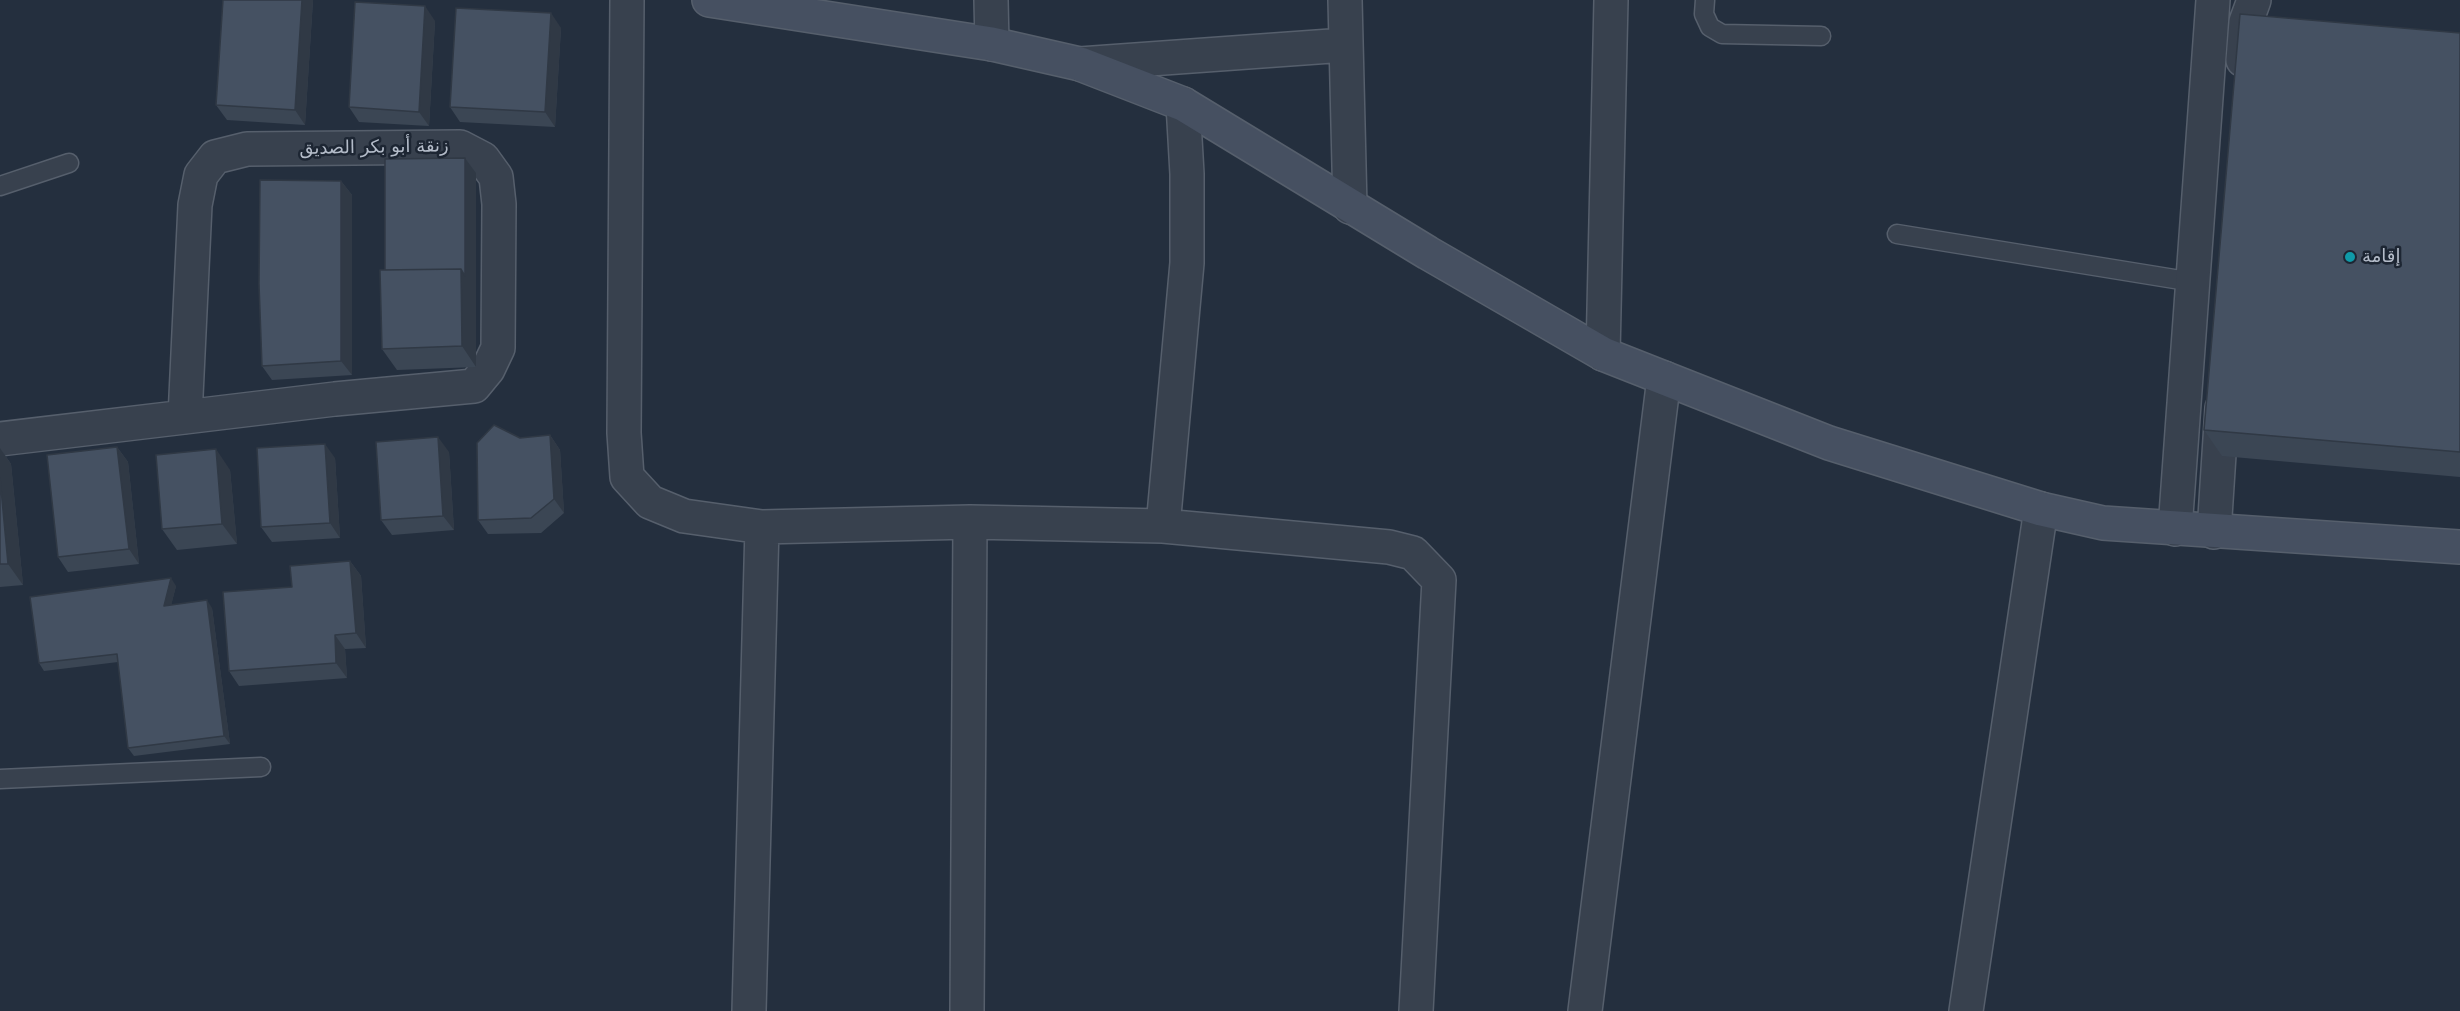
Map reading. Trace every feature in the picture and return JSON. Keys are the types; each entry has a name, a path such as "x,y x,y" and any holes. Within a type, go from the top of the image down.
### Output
{"street":[{"path":"627,0 624,421 627,477 650,502 684,516 762,527 970,522 1163,525 1389,547 1413,553 1439,580 1416,1011"},
{"path":"709,0 992,44 1080,64 1183,104 1350,207 1603,354 1829,443 2041,509 2103,523 2460,547"},
{"path":"991,0 992,44"},
{"path":"1346,0 1345,45 1350,207"},
{"path":"1603,354 1611,0"},
{"path":"2175,529 2213,0"},
{"path":"2241,93 2246,22 2254,0"},
{"path":"1080,64 1345,45"},
{"path":"1163,525 1187,263 1187,174 1183,104"},
{"name":"زنقة أبو بكر الصديق","path":"0,438 185,417 335,399 474,386 489,369 498,348 499,204 496,177 483,159 460,147 247,149 215,157 201,175 195,205 185,417"},
{"path":"1585,1011 1664,378"},
{"path":"2214,532 2224,378"},
{"path":"1966,1011 2041,509"},
{"path":"966,1011 970,522"},
{"path":"749,1011 762,527"}],"lane":[{"path":"1705,0 1704,14 1710,27 1722,34 1821,36"},
{"path":"0,186 69,163"},
{"path":"1897,234 2193,282"},
{"path":"0,779 261,767"}],"building":[{"path":"223,0 302,0 295,110 216,105"},
{"path":"355,2 425,6 419,112 349,107"},
{"path":"456,8 551,13 545,112 450,107"},
{"name":"إقامة","path":"2240,14 2460,33 2460,452 2204,430"},
{"path":"465,158 465,276 461,269 385,270 385,159"},
{"path":"260,180 341,181 341,361 262,366 259,284"},
{"path":"461,269 462,346 382,349 380,270"},
{"path":"494,425 520,438 550,435 554,499 531,518 478,520 477,443"},
{"path":"438,437 443,516 381,520 376,442"},
{"path":"325,444 330,523 261,527 257,448"},
{"path":"117,447 129,549 58,557 47,455"},
{"path":"216,449 222,524 162,529 156,455"},
{"path":"0,478 8,564 0,564"},
{"path":"350,561 356,633 335,635 336,663 229,671 223,592 292,587 290,566"},
{"path":"171,578 164,606 207,600 224,736 128,748 117,654 39,663 30,597"}],"place":[{"name":"إقامة","path":"2350,257"}]}
